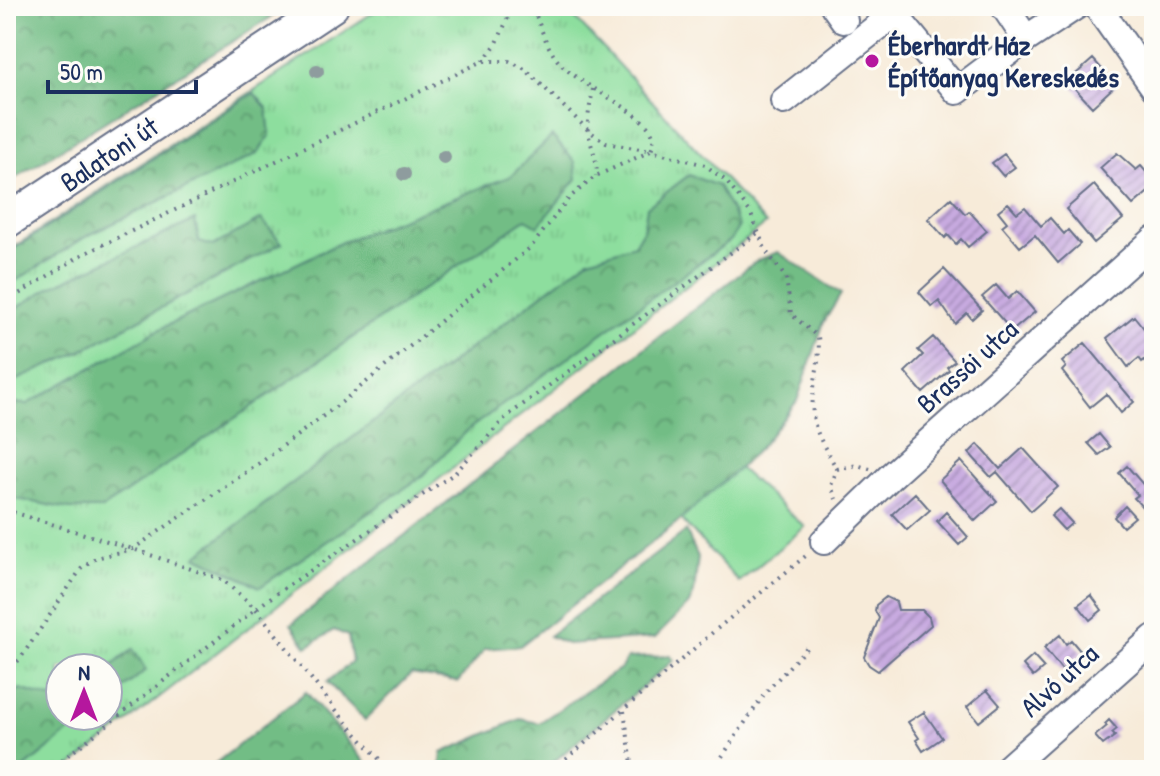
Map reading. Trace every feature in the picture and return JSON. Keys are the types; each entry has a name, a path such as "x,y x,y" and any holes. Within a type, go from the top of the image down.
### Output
{"main road":[{"name":"Balatoni út","path":"6,222 332,6"}],"street":[{"path":"1004,6 1026,39"},
{"path":"784,101 899,10 957,91 1076,6"},
{"path":"1097,6 1154,87"},
{"name":"Brassói utca","path":"824,541 1154,240"},
{"name":"Alvó utca","path":"1006,770 1154,638"}],"path":[{"path":"483,61 497,43 513,6"},
{"path":"6,673 20,659 81,569 96,558 133,549 264,460 342,402 531,247 569,198 596,176 651,151 654,141 651,132 632,114 593,89 555,58 532,6"},
{"path":"6,302 80,256 483,61 509,61 525,69 588,130 606,143 705,165 726,181 750,212 766,251 786,278 791,314 818,337 820,351 813,417 825,449 837,469 831,486 837,501 855,511"},
{"path":"593,89 588,107 588,130 598,164 596,176"},
{"path":"49,770 256,609 455,473 506,417 759,232"},
{"path":"6,510 223,580 256,609 344,720 389,770"},
{"path":"554,770 824,541"},
{"path":"713,770 765,693 809,645"},
{"path":"624,711 633,770"}],"green space":[{"path":"6,6 289,6 6,184"},
{"path":"383,6 564,6 766,224 124,725 124,652 44,652 44,732 115,732 66,770 6,770 6,252"},
{"path":"254,93 267,108 270,136 257,154 87,236 6,287 6,254"},
{"path":"552,136 575,162 577,179 538,226 526,219 102,509 69,509 6,497 6,403 27,404 164,327 342,242 511,176"},
{"path":"689,175 718,186 739,226 731,240 469,429 421,477 260,587 196,556 589,259 634,245 643,230 647,207"},
{"path":"261,219 282,243 77,353 17,380 6,380 6,314 53,286 195,220 199,242 213,246"},
{"path":"778,252 841,294 824,322 797,401 763,444 717,491 520,646 485,649 458,682 411,674 365,720 327,682 352,662 348,636 334,630 307,647 291,624 756,261"},
{"path":"739,468 805,527 739,582 681,519"},
{"path":"686,531 698,557 694,593 689,604 655,638 567,644 549,636"},
{"path":"133,649 146,670 124,688 124,656"},
{"path":"670,656 674,660 544,770 440,770 442,753 520,719 539,723 621,668 627,658"},
{"path":"20,689 44,696 44,732 69,732 22,770 6,770 6,699"},
{"path":"306,692 372,770 207,770"}],"building":[{"path":"1093,59 1116,85 1092,107 1068,81"},
{"path":"1117,153 1136,170 1141,166 1154,181 1154,187 1133,205 1100,168"},
{"path":"1004,154 1015,167 1003,176 992,163"},
{"path":"1094,185 1123,219 1094,243 1066,209"},
{"path":"951,198 965,214 969,211 987,231 968,247 961,239 956,244 948,235 945,238 928,219"},
{"path":"1008,203 1017,213 1025,207 1041,226 1050,218 1064,234 1068,230 1080,244 1058,263 1035,235 1020,247 1002,226 1007,222 998,211"},
{"path":"944,269 982,310 972,319 967,313 955,324 939,301 932,307 919,292"},
{"path":"996,285 1008,299 1017,291 1035,312 1012,331 982,297"},
{"path":"1134,316 1154,341 1154,352 1142,362 1139,358 1128,367 1107,338"},
{"path":"933,337 955,361 923,393 905,372 923,355 918,350"},
{"path":"1085,343 1134,402 1121,413 1106,394 1090,407 1062,371 1066,367 1062,362"},
{"path":"1099,434 1110,447 1099,455 1088,443"},
{"path":"978,444 1000,469 1023,448 1058,487 1031,511 997,472 991,477 969,453"},
{"path":"961,461 997,501 975,521 940,480"},
{"path":"1127,466 1154,497 1144,509 1134,498 1138,495 1119,473"},
{"path":"915,493 930,510 907,530 892,514"},
{"path":"1125,506 1135,517 1123,527 1114,517"},
{"path":"1059,509 1072,523 1064,530 1051,516"},
{"path":"946,512 968,537 959,545 937,521"},
{"path":"1091,595 1102,610 1090,620 1078,605"},
{"path":"886,597 896,602 898,610 922,610 929,617 931,625 878,671 864,657 879,618 876,605"},
{"path":"1060,635 1066,644 1071,640 1082,653 1062,670 1044,648"},
{"path":"1033,656 1044,668 1033,677 1023,665"},
{"path":"987,690 1000,705 979,722 967,707"},
{"path":"924,712 942,738 923,751 916,740 919,738 908,722"},
{"path":"1109,720 1117,729 1112,733 1115,736 1103,745 1095,736 1107,726 1105,724"}],"place":[{"name":"Éberhardt Ház Építőanyag Kereskedés","path":"872,61"}]}
